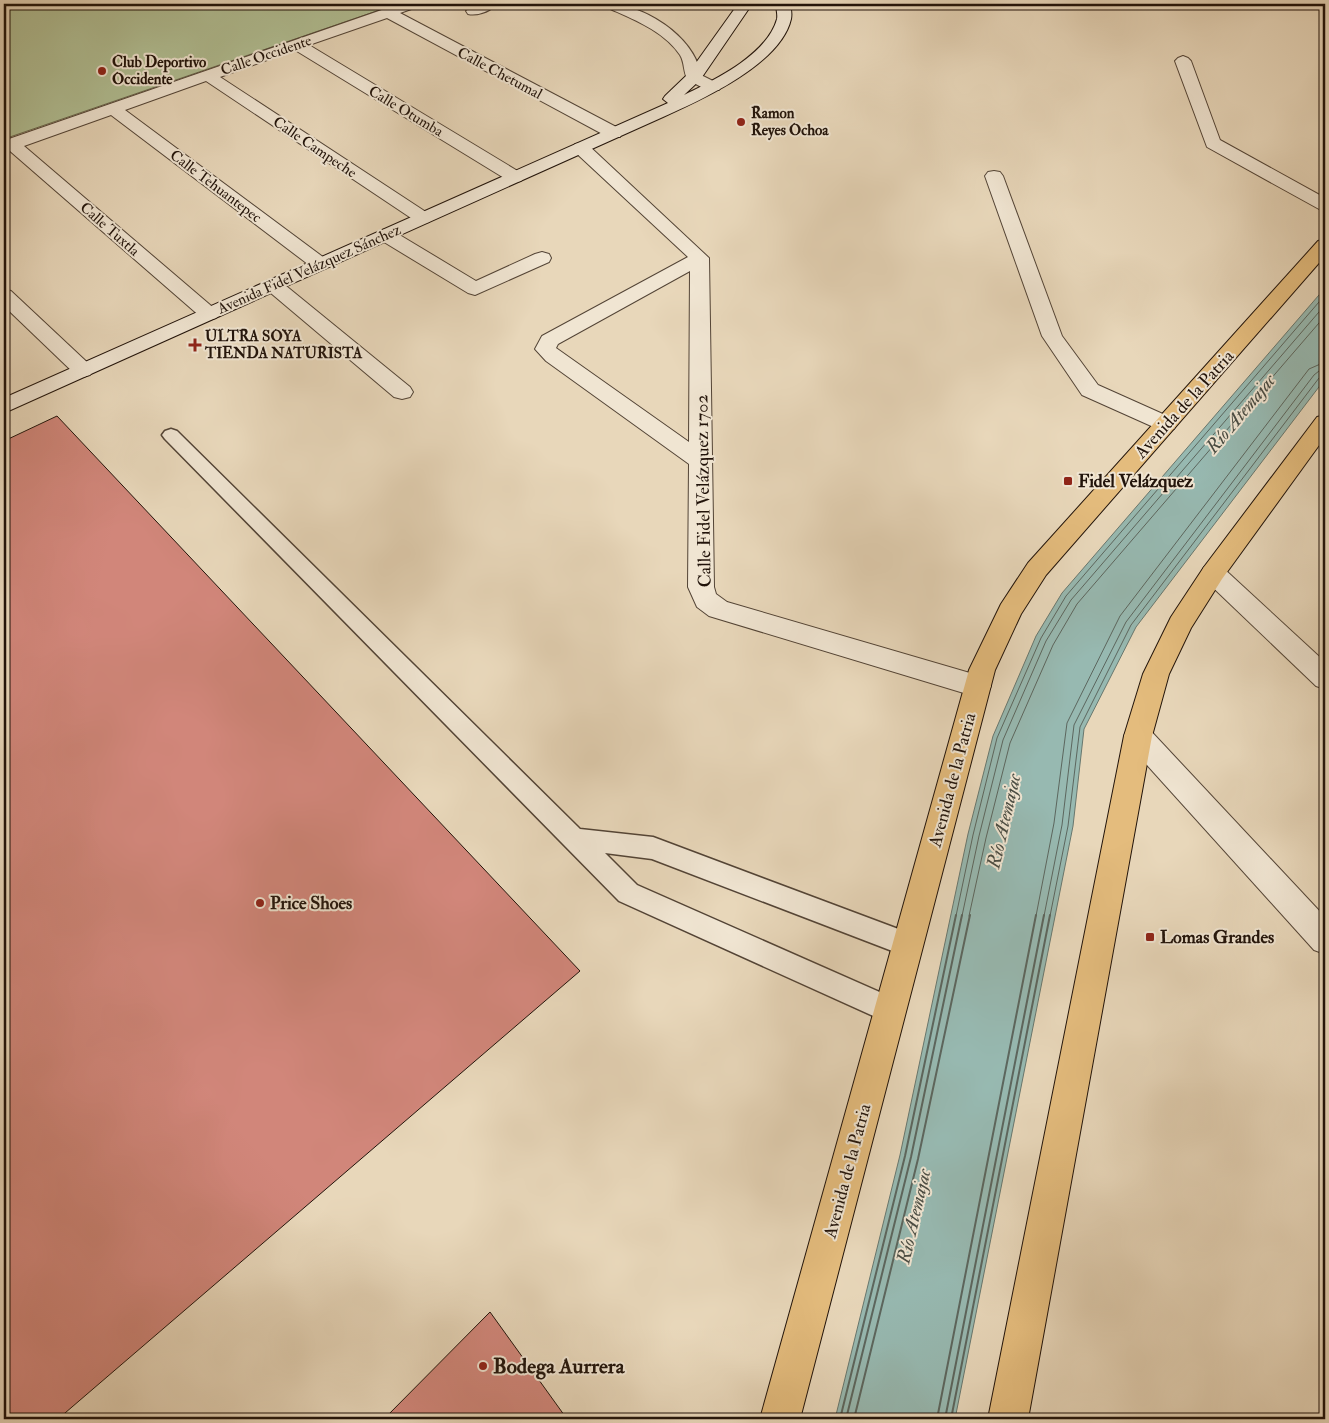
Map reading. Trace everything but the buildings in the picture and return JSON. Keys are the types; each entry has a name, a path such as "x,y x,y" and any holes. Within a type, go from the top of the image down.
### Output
{"main road":[{"name":"Avenida de la Patria","path":"780,1419 982,670 1010,611 1037,568 1325,245"},
{"path":"1015,1411 1138,736 1156,674 1180,624 1214,574 1325,422"}],"street":[{"name":"Calle Occidente","path":"8,145 412,4"},
{"path":"611,4 657,26 671,36 689,56 694,77 713,87"},
{"name":"Avenida Fidel Velázquez Sánchez","path":"614,133 674,97 694,77 745,4"},
{"path":"762,29 780,28 784,19 783,4"},
{"name":"Calle Chetumal","path":"387,12 614,133"},
{"name":"Avenida Fidel Velázquez Sánchez","path":"4,406 713,87 757,57 780,28"},
{"path":"726,32 744,30"},
{"name":"Calle Otumba","path":"296,44 515,177"},
{"path":"1183,61 1213,143 1325,205"},
{"name":"Calle Campeche","path":"208,75 423,218"},
{"name":"Calle Tehuantepec","path":"112,108 320,264"},
{"name":"Calle Tuxtla","path":"8,145 209,314"},
{"path":"581,148 700,258 549,340 545,349 701,462"},
{"path":"994,176 1052,336 1090,390 1166,424"},
{"path":"386,235 475,289 542,258"},
{"name":"Calle Fidel Velázquez 1702","path":"700,258 701,587 706,600 718,609 977,686"},
{"path":"273,285 402,392"},
{"path":"4,295 83,370"},
{"path":"1214,574 1325,678"},
{"path":"1138,736 1325,939"}],"lane":[{"path":"171,436 628,893 890,1010"},
{"path":"576,839 653,848 908,945"}],"green space":[{"name":"Club Deportivo Occidente","path":"4,4 397,4 4,139"}],"water":[{"name":"Río Atemajac","path":"1325,288 1325,379 1136,627 1084,729 1073,826 955,1419 835,1419 900,1155 968,834 993,736 1036,636 1062,593"}],"place":[{"name":"Club Deportivo Occidente","path":"102,71"},
{"name":"Ramon Reyes Ochoa","path":"741,122"},
{"name":"ULTRA SOYA TIENDA NATURISTA","path":"195,345"},
{"name":"Fidel Velázquez","path":"1068,481"},
{"name":"Price Shoes","path":"260,903"},
{"name":"Lomas Grandes","path":"1150,937"},
{"name":"Bodega Aurrera","path":"483,1366"}]}
